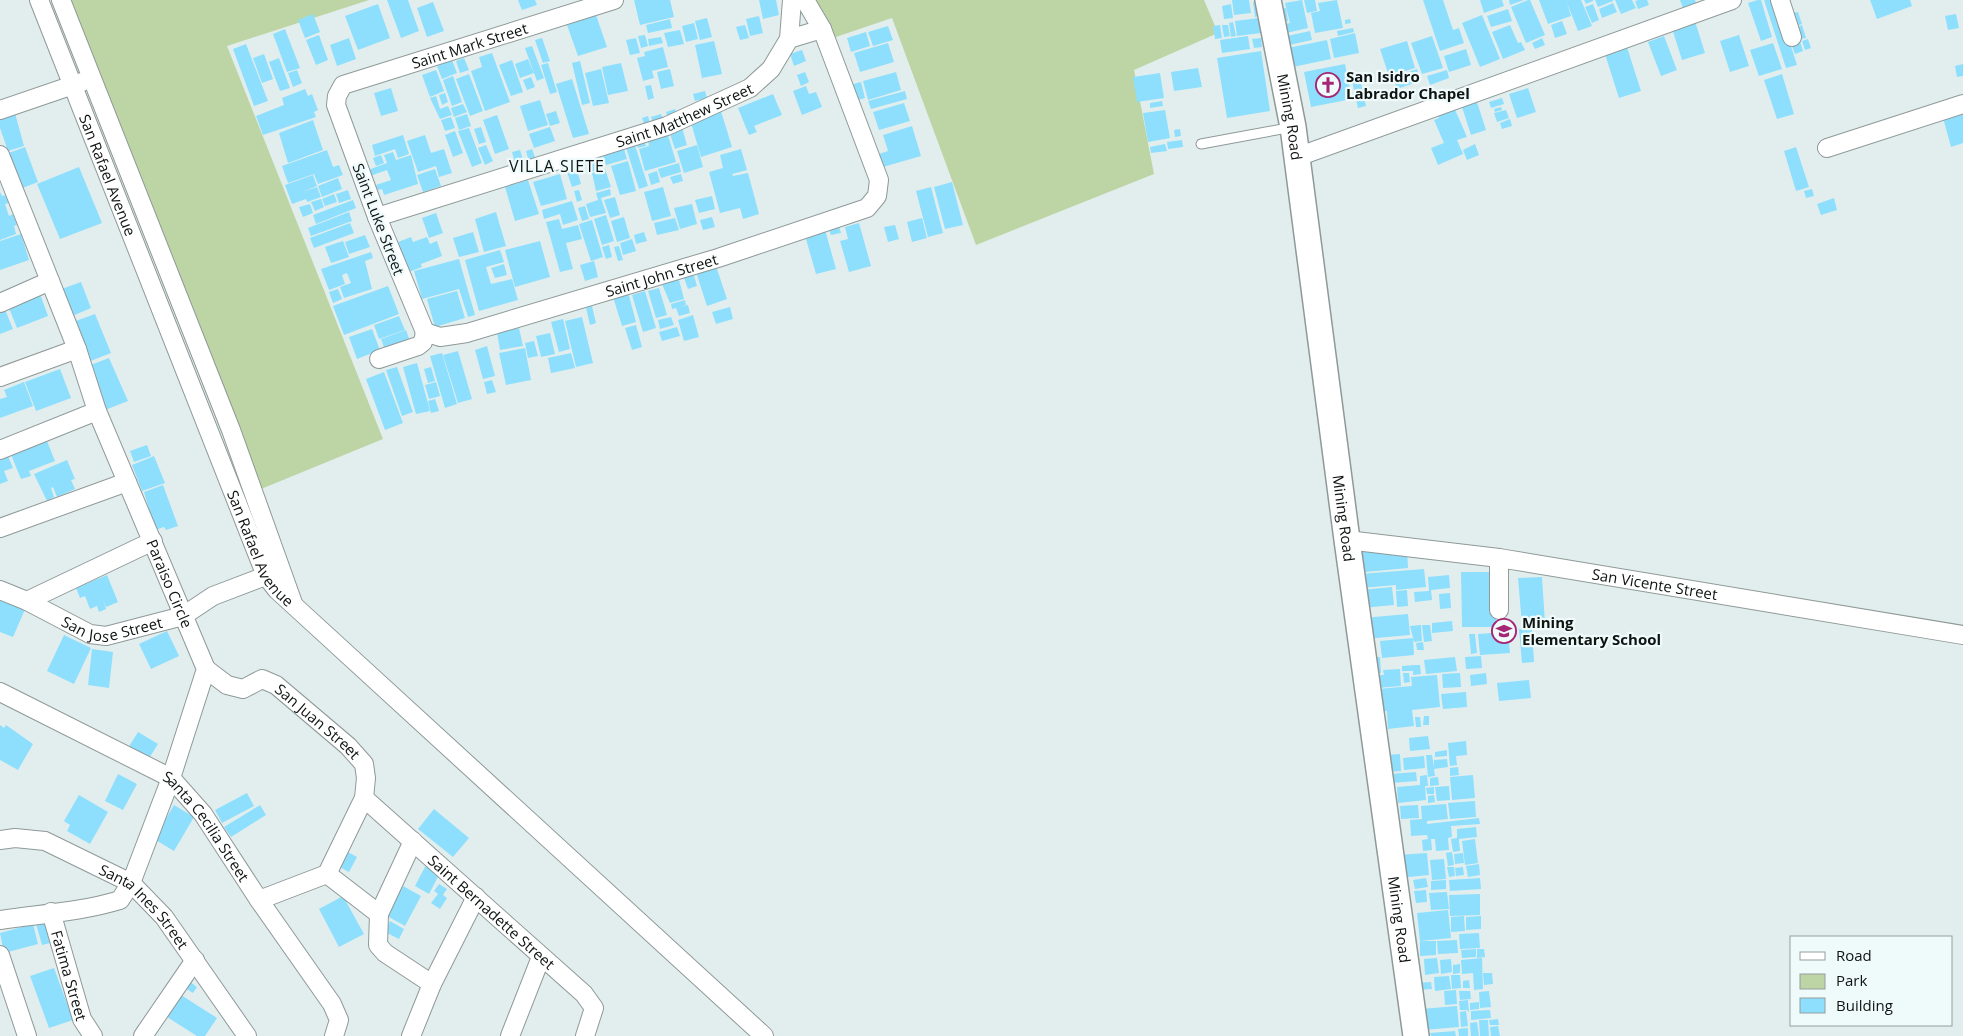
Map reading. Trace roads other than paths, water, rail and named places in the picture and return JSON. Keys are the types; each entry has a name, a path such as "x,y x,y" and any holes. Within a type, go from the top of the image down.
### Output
{"street":[{"name":"San Rafael Avenue","path":"39,0 211,437 274,573 293,603 764,1036"},
{"name":"San Rafael Avenue","path":"61,0 231,430 274,573"},
{"name":"Saint Mark Street","path":"336,104 337,96 344,86 614,0"},
{"name":"Saint Matthew Street","path":"377,217 667,126 750,88 771,69 789,39 792,0"},
{"path":"789,39 822,30 805,0"},
{"name":"Mining Road","path":"1268,0 1293,127 1347,540 1416,1036"},
{"path":"1297,157 1732,0"},
{"path":"1780,0 1792,36"},
{"name":"Saint John Street","path":"425,332 440,337 467,334 718,258 866,208 877,196 879,180 822,30"},
{"path":"0,110 92,78"},
{"name":"Saint Luke Street","path":"336,104 377,217 425,332"},
{"path":"1827,148 1963,104"},
{"name":"Paraiso Circle","path":"0,155 77,349 97,411 206,669"},
{"path":"145,268 164,262"},
{"path":"0,303 50,281"},
{"path":"378,359 418,346 423,342 425,332"},
{"path":"0,377 77,349"},
{"path":"0,450 97,411"},
{"path":"211,437 231,430"},
{"path":"0,528 127,482"},
{"name":"San Vicente Street","path":"1347,540 1499,558 1963,635"},
{"path":"27,601 153,541"},
{"path":"1499,558 1499,610"},
{"name":"San Jose Street","path":"0,590 27,601 90,634 106,636 183,616 213,596 274,573"},
{"path":"0,920 51,912 86,910 120,900 131,883 171,778 206,669"},
{"name":"San Juan Street","path":"206,669 227,685 243,690 262,679 270,681 284,690 358,756 364,764 366,778 364,798 327,874"},
{"name":"Santa Cecilia Street","path":"0,692 171,778 203,814 259,900 332,1004 339,1020 334,1036"},
{"name":"Saint Bernadette Street","path":"364,798 584,994 593,1005 593,1013 585,1036"},
{"name":"Santa Ines Street","path":"0,840 15,838 45,841 131,883 164,917 195,960 238,1031"},
{"path":"413,841 379,914 378,945 392,958 432,984"},
{"path":"259,900 327,874 379,914"},
{"path":"411,1036 432,984 476,897"},
{"name":"Fatima Street","path":"51,912 82,1019 93,1036"},
{"path":"0,955 27,1036"},
{"path":"510,1036 541,957"},
{"path":"143,1036 195,960"}],"lane":[{"path":"1201,144 1293,127"}],"place":[{"name":"San Isidro Labrador Chapel","path":"1328,85"},
{"name":"Mining Elementary School","path":"1504,631"}],"district":[{"name":"VILLA SIETE","path":"557,166"}]}
